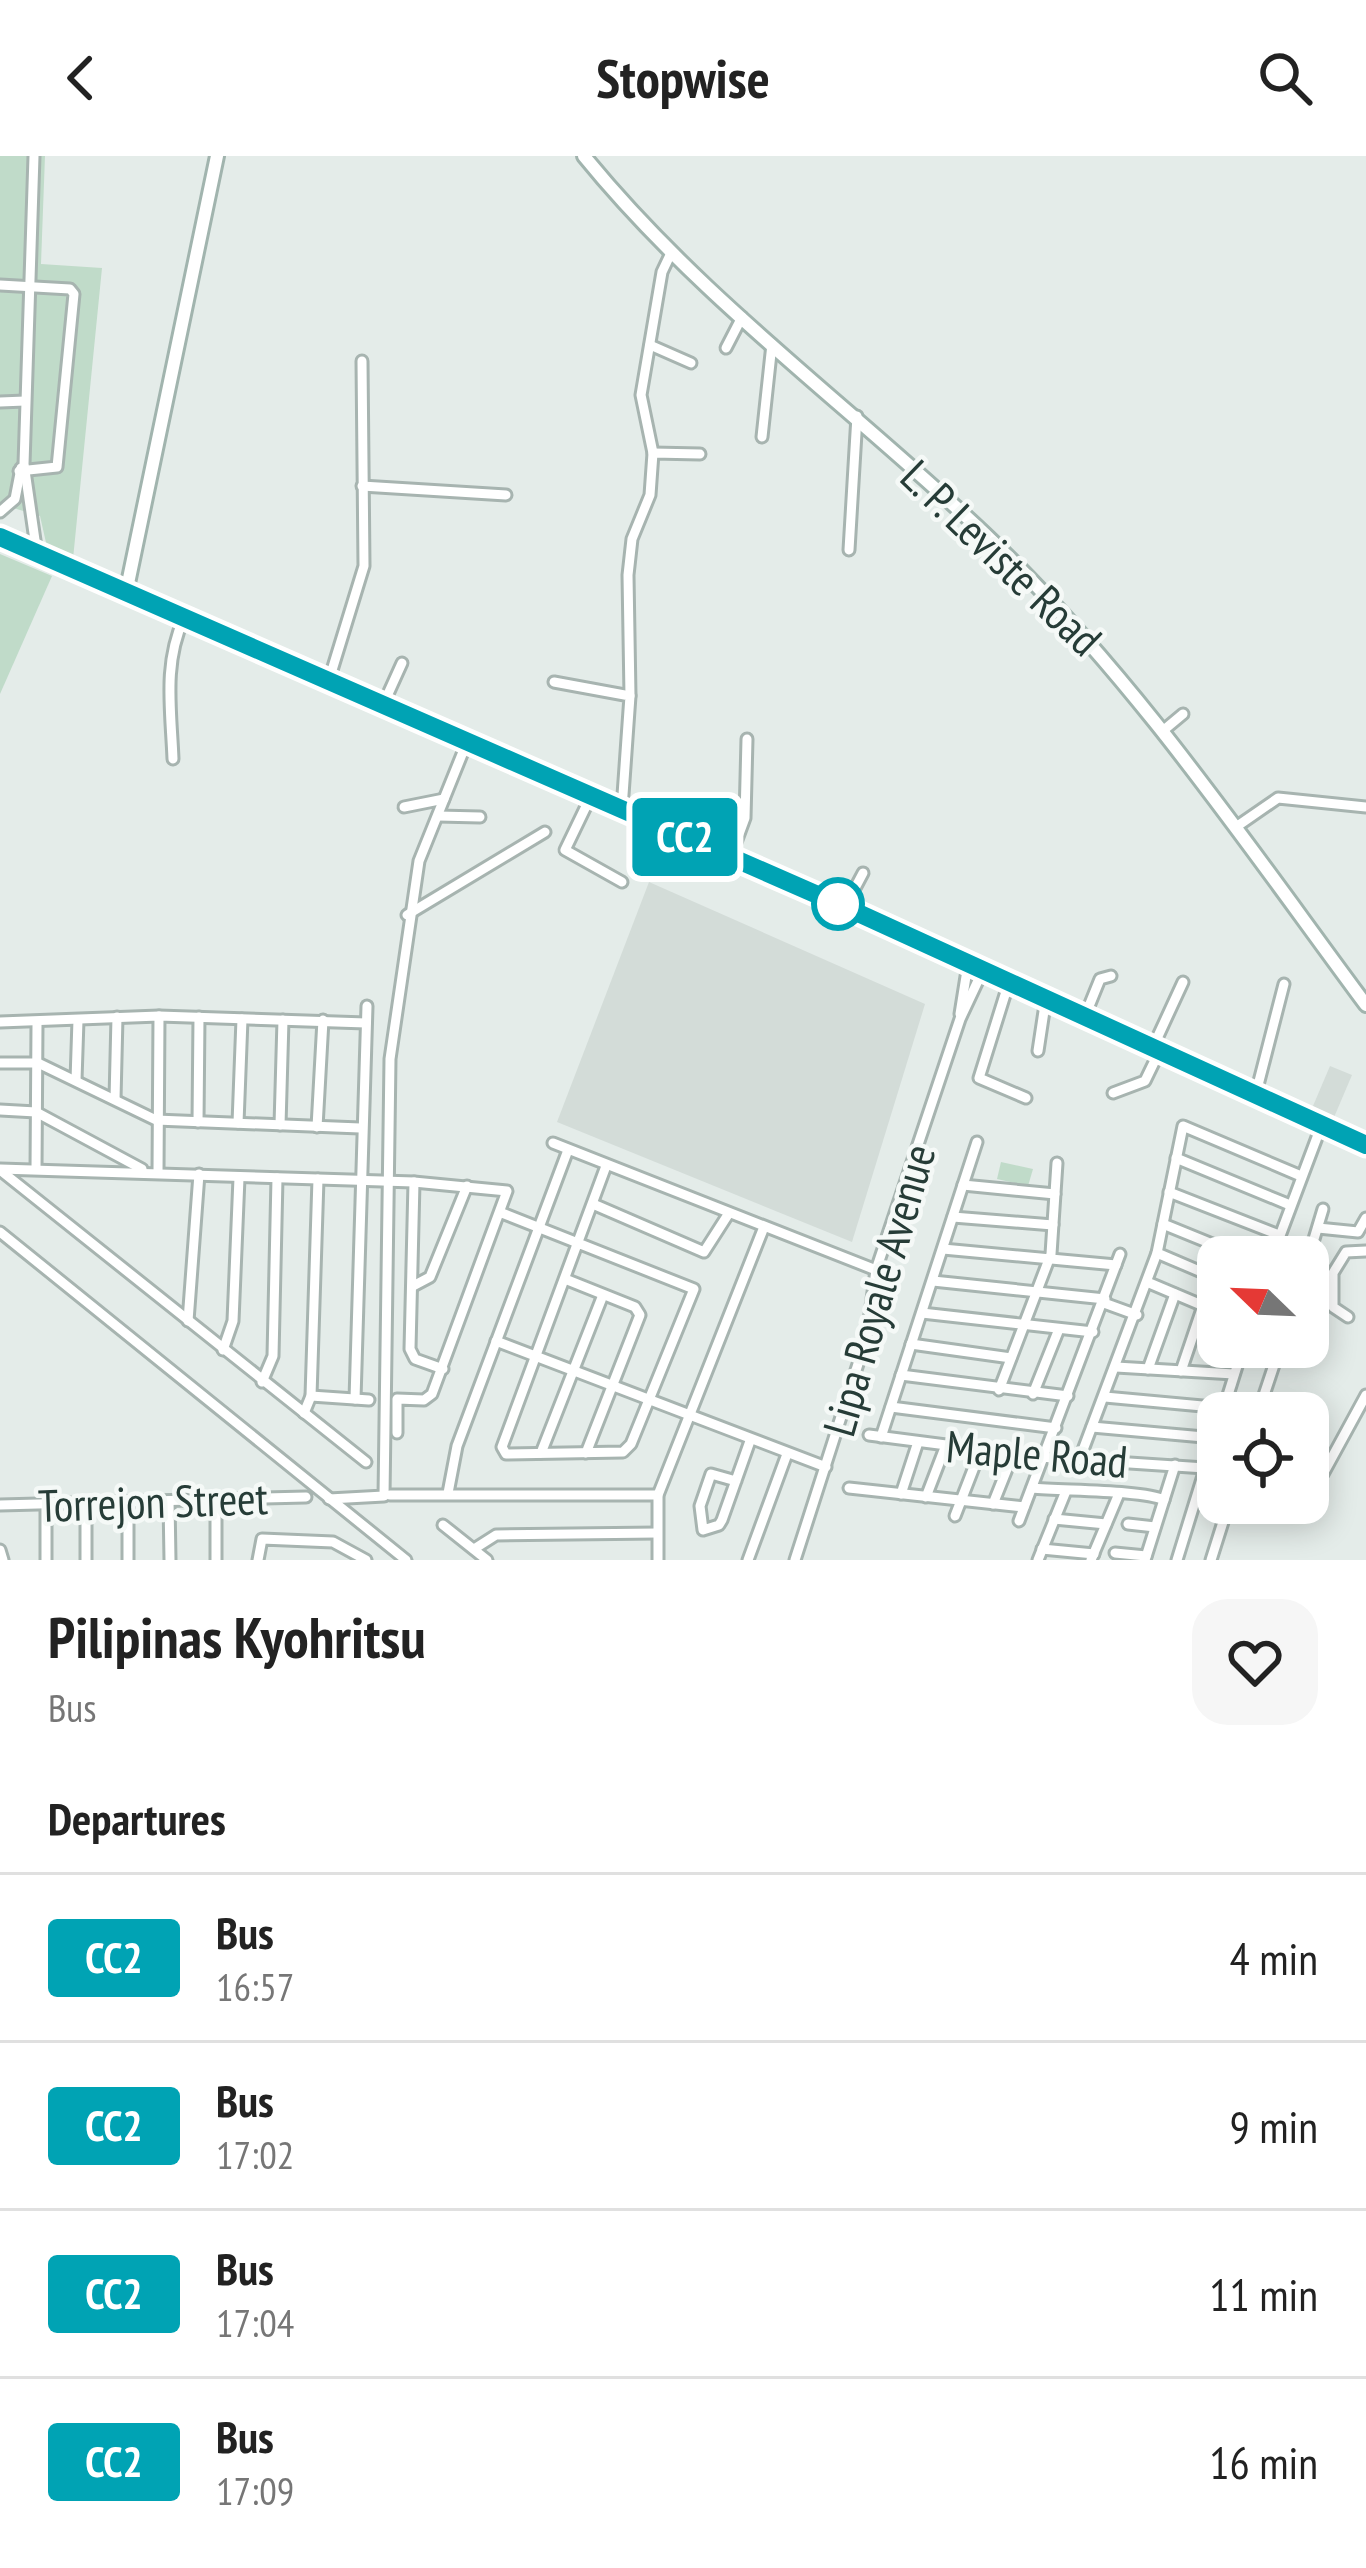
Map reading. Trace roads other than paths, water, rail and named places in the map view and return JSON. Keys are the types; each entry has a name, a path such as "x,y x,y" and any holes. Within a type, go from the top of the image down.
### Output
{"highway":[{"path":"0,538 731,856 1366,1145"}],"main road":[{"path":"126,593 217,156"},
{"name":"L. P. Leviste Road","path":"584,156 671,253 989,538 1098,650 1165,730 1366,1005"}],"street":[{"path":"34,156 24,469 37,554"},
{"path":"622,809 630,696 628,575 632,539 650,495 653,453 641,395 662,272 671,253"},
{"path":"0,285 70,289 74,294 57,467 24,469"},
{"path":"726,348 742,317"},
{"path":"762,437 772,344"},
{"path":"650,345 691,363"},
{"path":"328,680 364,566 362,361"},
{"path":"0,402 25,401"},
{"path":"849,550 857,416"},
{"path":"653,453 700,454"},
{"path":"3,510 15,499 24,469"},
{"path":"362,486 506,495"},
{"path":"3,510 28,514"},
{"path":"173,759 168,670 170,649 184,618"},
{"path":"383,705 402,664"},
{"path":"554,682 630,696"},
{"path":"1165,730 1183,713"},
{"path":"731,856 745,820 747,739"},
{"path":"387,1495 388,1081 407,915 419,861 467,742"},
{"path":"591,796 565,850 622,882"},
{"path":"1236,827 1278,798 1366,807"},
{"path":"404,808 444,799"},
{"path":"438,816 480,817"},
{"path":"407,915 545,832"},
{"path":"845,907 863,873"},
{"name":"Lipa Royale Avenue","path":"795,1560 866,1336 876,1270 976,967"},
{"path":"1085,1016 1100,979 1112,976"},
{"path":"1010,982 979,1078 1026,1098"},
{"path":"1113,1093 1145,1081 1183,982"},
{"path":"1256,1094 1284,984"},
{"path":"1038,1051 1046,998"},
{"path":"355,1399 367,1006"},
{"path":"0,1022 159,1016 366,1023"},
{"path":"152,1172 159,1016"},
{"path":"115,1099 117,1017"},
{"path":"198,1122 200,1017"},
{"path":"238,1124 242,1019"},
{"path":"76,1080 78,1020"},
{"path":"280,1125 283,1020"},
{"path":"317,1127 322,1020"},
{"path":"36,1169 37,1024"},
{"path":"0,1063 38,1063 156,1120 360,1128"},
{"path":"0,1110 36,1112 152,1172"},
{"path":"1169,1192 1279,1235 1322,1124"},
{"path":"1079,1458 1148,1282 1183,1126 1301,1176"},
{"path":"977,1142 891,1407 1056,1428"},
{"path":"553,1143 876,1270"},
{"path":"448,1493 457,1446 568,1150"},
{"path":"1176,1158 1289,1205"},
{"path":"999,1390 1049,1260 1057,1163"},
{"path":"502,1213 580,1241 694,1289 627,1449 506,1454 502,1448 580,1241 606,1166"},
{"path":"0,1170 414,1181 507,1192 443,1369 429,1398 398,1399 397,1433"},
{"path":"0,1170 366,1462"},
{"path":"188,1321 199,1174"},
{"path":"223,1350 233,1321 239,1178"},
{"path":"262,1382 273,1356 277,1178"},
{"path":"304,1413 311,1396 318,1179"},
{"path":"414,1181 411,1354 443,1369"},
{"path":"963,1185 1055,1194"},
{"path":"413,1286 430,1276 467,1186"},
{"path":"593,1204 704,1252 712,1248 729,1213"},
{"path":"1315,1236 1323,1209"},
{"path":"953,1216 1053,1226"},
{"path":"1318,1228 1358,1232 1366,1218"},
{"path":"1163,1224 1197,1238"},
{"path":"658,1560 658,1495 764,1227"},
{"path":"0,1232 406,1560"},
{"path":"943,1250 1049,1260 1118,1260 1019,1521"},
{"path":"1348,1317 1334,1307 1333,1273 1342,1254 1366,1251"},
{"path":"1156,1253 1197,1270"},
{"path":"565,1280 635,1307 640,1315 586,1453"},
{"path":"933,1281 1104,1301 1136,1315"},
{"path":"1148,1282 1197,1303"},
{"path":"1148,1369 1175,1294"},
{"path":"541,1453 603,1295"},
{"path":"922,1313 1093,1332"},
{"path":"1181,1371 1197,1324"},
{"path":"1033,1394 1059,1329"},
{"path":"496,1340 826,1468"},
{"path":"911,1344 1011,1358"},
{"path":"1116,1366 1234,1374"},
{"path":"1228,1392 1236,1368"},
{"path":"901,1375 1068,1396"},
{"path":"1329,1461 1366,1395"},
{"path":"311,1396 369,1400"},
{"path":"1105,1397 1197,1407"},
{"name":"Maple Road","path":"891,1407 875,1436 1013,1454 1197,1467"},
{"path":"1092,1427 1197,1431"},
{"path":"736,1481 711,1474 700,1506 703,1530 719,1525 736,1481 750,1441"},
{"path":"901,1494 918,1442"},
{"path":"926,1497 946,1445"},
{"path":"955,1516 980,1450"},
{"path":"748,1560 787,1454"},
{"path":"993,1504 1013,1454"},
{"path":"1146,1491 1151,1464"},
{"path":"1115,1553 1145,1558 1175,1465"},
{"path":"849,1488 1024,1507"},
{"path":"1032,1488 1118,1496 1146,1491 1164,1500"},
{"path":"1066,1491 1040,1555 1093,1557 1118,1496"},
{"name":"Torrejon Street","path":"329,1499 448,1493 658,1495"},
{"path":"1177,1560 1197,1494"},
{"name":"Torrejon Street","path":"0,1505 306,1497"},
{"path":"169,1501 170,1560"},
{"path":"216,1501 216,1560"},
{"path":"128,1502 128,1560"},
{"path":"86,1503 86,1560"},
{"path":"46,1504 46,1560"},
{"path":"1054,1519 1106,1524"},
{"path":"1128,1524 1155,1527"},
{"path":"1211,1560 1222,1524"},
{"path":"443,1525 488,1560"},
{"path":"474,1550 496,1535 657,1533"},
{"path":"258,1560 262,1539 333,1542 366,1560"},
{"path":"0,1550 3,1560"}]}
